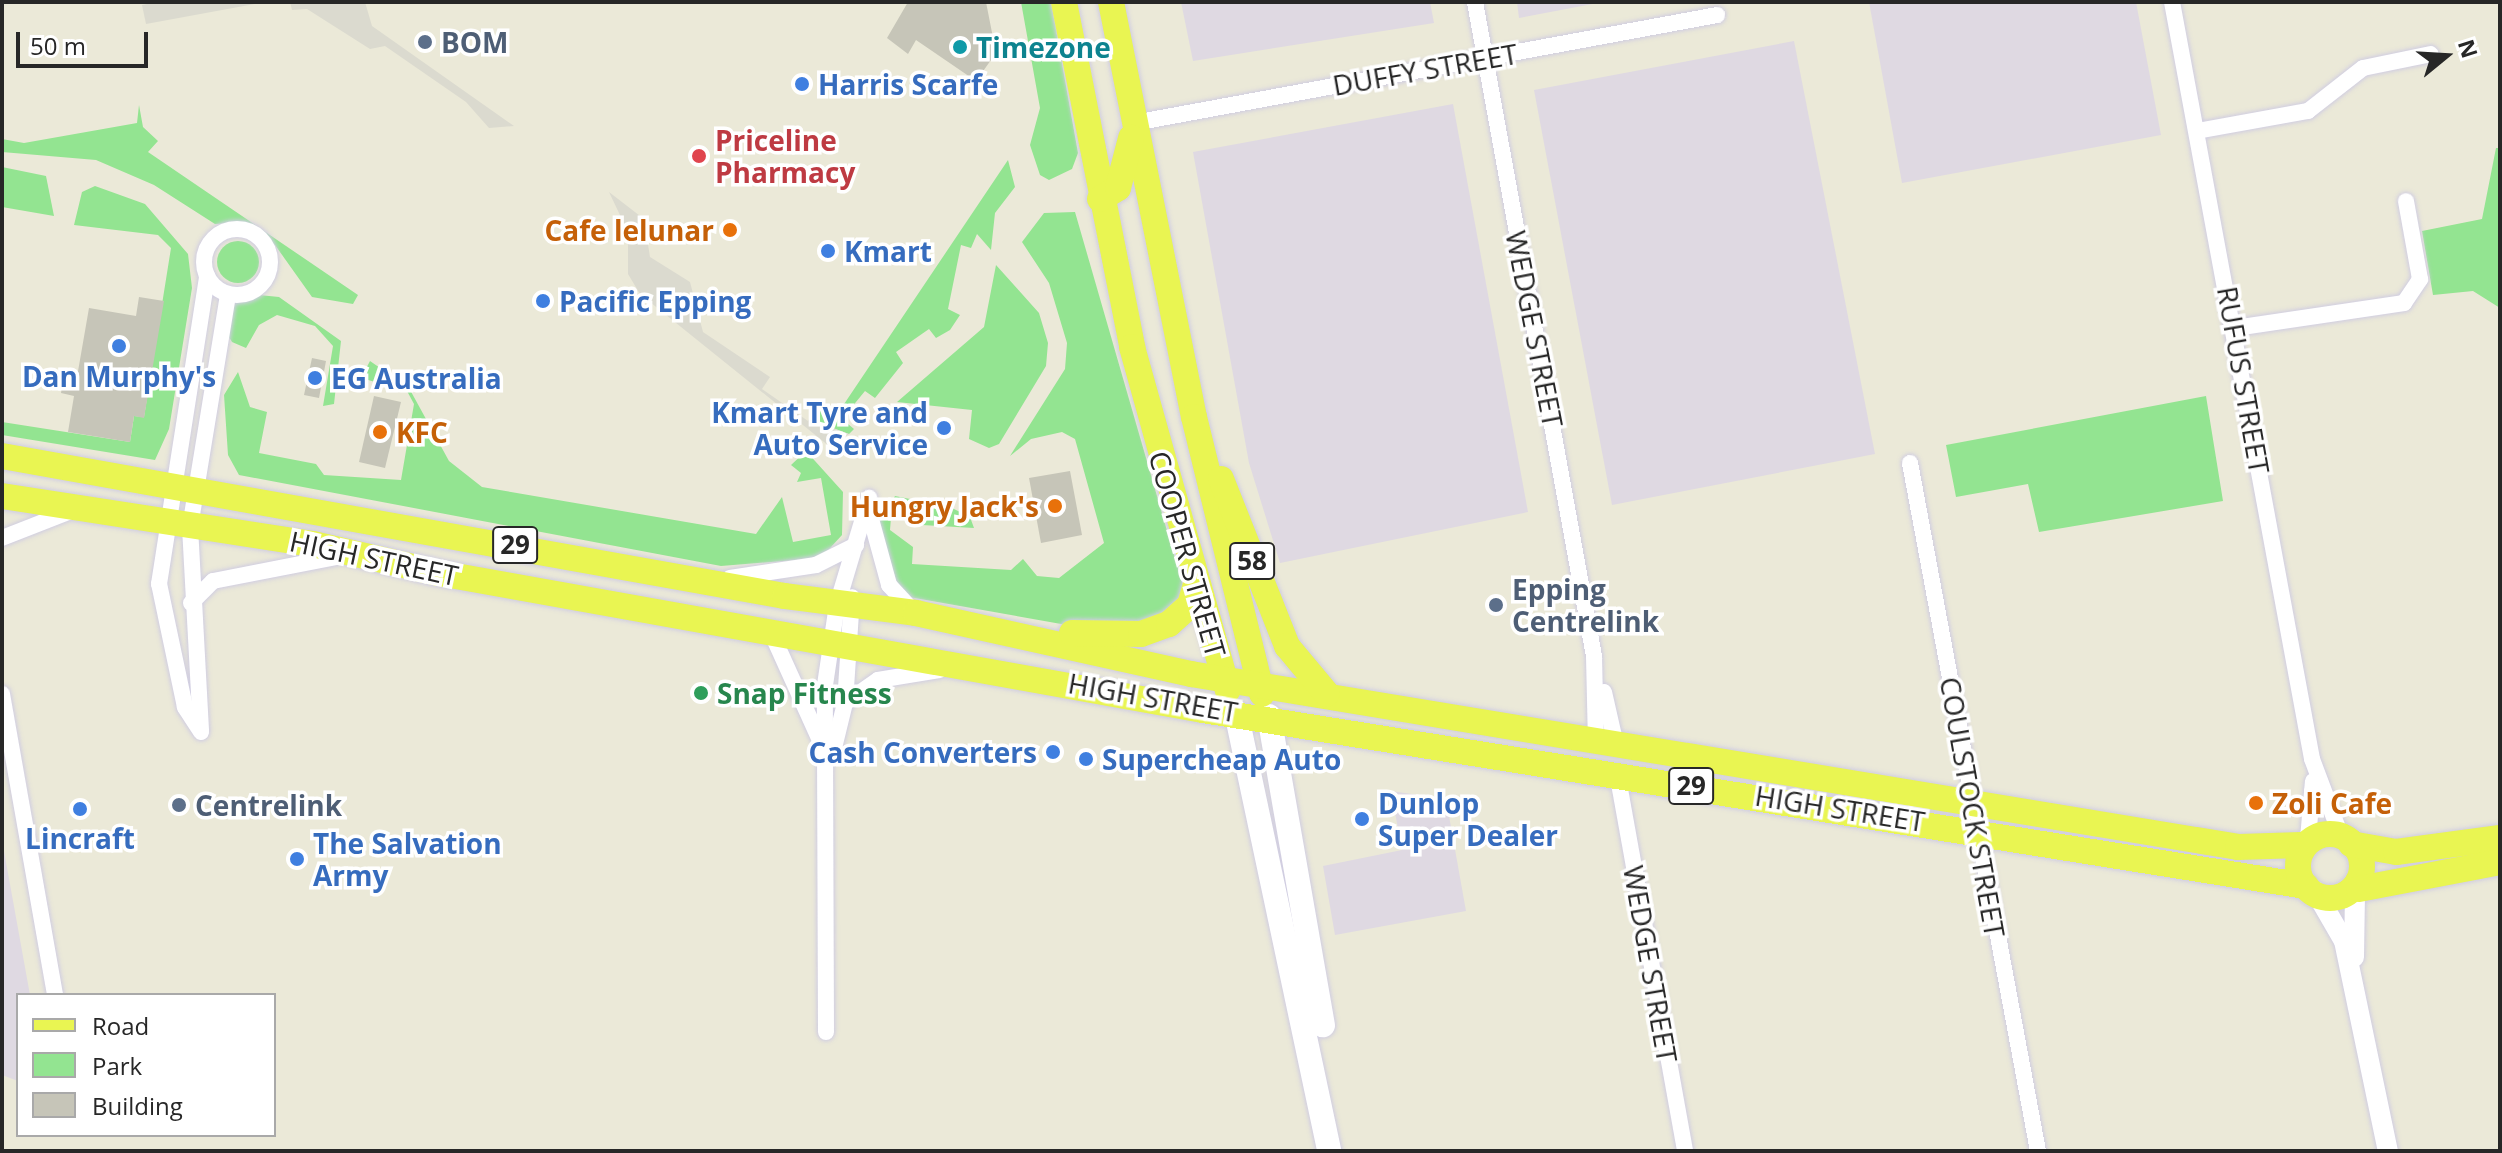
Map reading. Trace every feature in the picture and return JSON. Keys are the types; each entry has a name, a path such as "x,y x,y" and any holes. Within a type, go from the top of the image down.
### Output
{"main road":[{"name":"COOPER STREET","path":"1064,2 1100,199 1196,584 1236,712 1329,1151"},
{"name":"COOPER STREET","path":"1111,2 1194,417 1269,716 1345,1151"},
{"path":"1100,199 1118,188 1134,123"},
{"name":"58","path":"1194,417 1287,646 1327,694"},
{"name":"HIGH STREET","path":"2,456 846,606 916,613 1224,678 1258,681 1606,743 2238,847 2305,842"},
{"name":"HIGH STREET","path":"2,496 362,555 972,666 1618,778 1978,829 2310,889"},
{"path":"1000,629 1141,634 1169,624 1190,605 1196,584"},
{"name":"WEDGE STREET","path":"1606,743 1618,778"},
{"name":"29","path":"2305,842 2346,842 2396,852 2500,838"},
{"path":"2305,842 2296,863 2310,889"},
{"path":"2346,842 2363,867 2357,891"},
{"name":"29","path":"2310,889 2357,891 2500,862"}],"street":[{"name":"WEDGE STREET","path":"1475,2 1594,656 1606,743"},
{"name":"RUFUS STREET","path":"2172,2 2235,328 2312,759 2346,842"},
{"name":"DUFFY STREET","path":"1134,123 1717,15"},
{"path":"2197,131 2308,111 2363,68 2431,54"},
{"path":"2235,328 2404,303 2420,279 2406,201"},
{"path":"207,276 228,294 247,294 264,280 270,260 256,234 238,228 219,234 206,248 207,276 182,487 178,526 162,612 185,707 201,732 191,603 178,526 182,487 228,294"},
{"name":"COULSTOCK STREET","path":"1910,463 2038,1151"},
{"path":"826,1032 829,766 849,580 869,498 889,585 916,613"},
{"path":"2,538 80,508"},
{"path":"700,580 816,565 856,545"},
{"path":"191,603 213,581 276,564 362,555"},
{"path":"769,629 810,707 829,766"},
{"path":"829,766 845,703 840,642"},
{"path":"845,703 878,680 972,666"},
{"path":"2,694 55,993"},
{"name":"RUFUS STREET","path":"2305,842 2312,759"},
{"name":"WEDGE STREET","path":"1618,778 1685,1151"},
{"path":"2310,889 2344,941 2379,1121 2388,1151"},
{"path":"2354,985 2357,891"},
{"path":"2378,1151 2379,1121"}],"shaded area":[{"path":"157,2 265,2 146,24 142,5"},
{"path":"290,2 365,2 372,26 514,126 489,128 466,102 385,46 370,49 307,9 292,10"},
{"path":"1181,2 1430,2 1434,23 1193,61"},
{"path":"1517,2 1603,2 1519,18"},
{"path":"1869,2 2136,2 2161,135 1902,183"},
{"path":"1794,41 1875,454 1612,505 1534,90"},
{"path":"1453,104 1528,512 1280,563 1249,463 1193,152"},
{"path":"609,192 644,219 650,257 690,282 703,332 770,377 762,389 808,421 816,407 818,423 849,434 829,446 640,294 628,274 628,232"},
{"path":"1391,791 1446,799 1466,911 1335,935 1323,866 1402,850"},
{"path":"2,840 30,993 16,993 16,1080 2,1075"}],"green space":[{"path":"1021,2 1051,2 1078,153 1072,169 1049,180 1040,175 1030,145 1040,108"},
{"path":"139,105 143,127 158,141 148,152 358,295 353,304 312,297 275,245 244,222 215,224 154,185 96,160 2,152 2,139 24,143 137,123"},
{"path":"2496,148 2500,148 2500,308 2473,291 2433,295 2422,231 2482,219"},
{"path":"1008,160 1015,187 995,213 991,250 977,234 971,248 961,245 948,309 960,315 950,330 936,338 929,329 896,352 903,363 875,398 865,391 842,419 854,429 849,434 817,422 816,407 834,419"},
{"path":"2,167 46,176 54,216 2,207"},
{"path":"95,186 145,204 188,254 192,288 169,429 155,460 2,435 2,422 130,442 134,416 144,417 171,248 158,235 74,225 82,192"},
{"path":"1075,212 1183,586 1180,606 1112,633 909,597 899,589 878,525 895,496 950,507 970,517 974,528 922,525 918,513 904,509 891,518 890,530 913,547 912,564 1011,570 1023,559 1037,576 1059,578 1104,543 1075,439 1062,432 1031,439 1010,456 1065,369 1067,343 1049,283 1022,242 1044,213"},
{"path":"238,241 253,247 259,262 253,277 238,283 223,277 217,262 223,247"},
{"path":"996,265 1039,313 1048,343 1046,366 999,444 989,448 969,439 972,410 897,402 984,327"},
{"path":"248,294 279,297 341,341 334,404 323,406 333,346 315,326 277,315 259,325 246,348 232,342 223,327 227,308"},
{"path":"370,361 409,388 449,461 482,487 756,534 782,497 793,542 831,535 821,478 797,482 801,473 791,465 806,451 843,492 842,535 821,558 721,566 239,475 228,455 224,395 238,372 250,407 267,412 259,453 316,464 324,475 401,480 414,404 407,391 361,378"},
{"path":"2206,396 2223,501 2039,532 2028,484 1956,497 1946,445"}],"building":[{"name":"Timezone","path":"908,2 986,2 996,53 976,81 916,40 908,54 887,38"},
{"name":"Dan Murphy's","path":"139,297 164,301 144,418 134,416 130,442 68,432 74,396 61,393 64,375 77,377 89,308 136,316"},
{"name":"EG Australia","path":"312,358 326,361 319,398 304,395"},
{"name":"KFC","path":"374,396 401,402 385,468 359,462"},
{"name":"Hungry Jack's","path":"1070,471 1082,535 1041,543 1029,478"}],"place":[{"name":"BOM","path":"425,42"},
{"name":"Timezone","path":"960,47"},
{"name":"Harris Scarfe","path":"802,84"},
{"name":"Priceline Pharmacy","path":"699,156"},
{"name":"Cafe lelunar","path":"730,230"},
{"name":"Kmart","path":"828,251"},
{"name":"Pacific Epping","path":"543,301"},
{"name":"Dan Murphy's","path":"119,346"},
{"name":"EG Australia","path":"315,378"},
{"name":"Kmart Tyre and Auto Service","path":"944,428"},
{"name":"KFC","path":"380,432"},
{"name":"Hungry Jack's","path":"1055,506"},
{"name":"Epping Centrelink","path":"1496,605"},
{"name":"Snap Fitness","path":"701,693"},
{"name":"Cash Converters","path":"1053,752"},
{"name":"Supercheap Auto","path":"1086,759"},
{"name":"Zoli Cafe","path":"2256,803"},
{"name":"Centrelink","path":"179,805"},
{"name":"Lincraft","path":"80,809"},
{"name":"Dunlop Super Dealer","path":"1362,819"},
{"name":"The Salvation Army","path":"297,859"}]}
